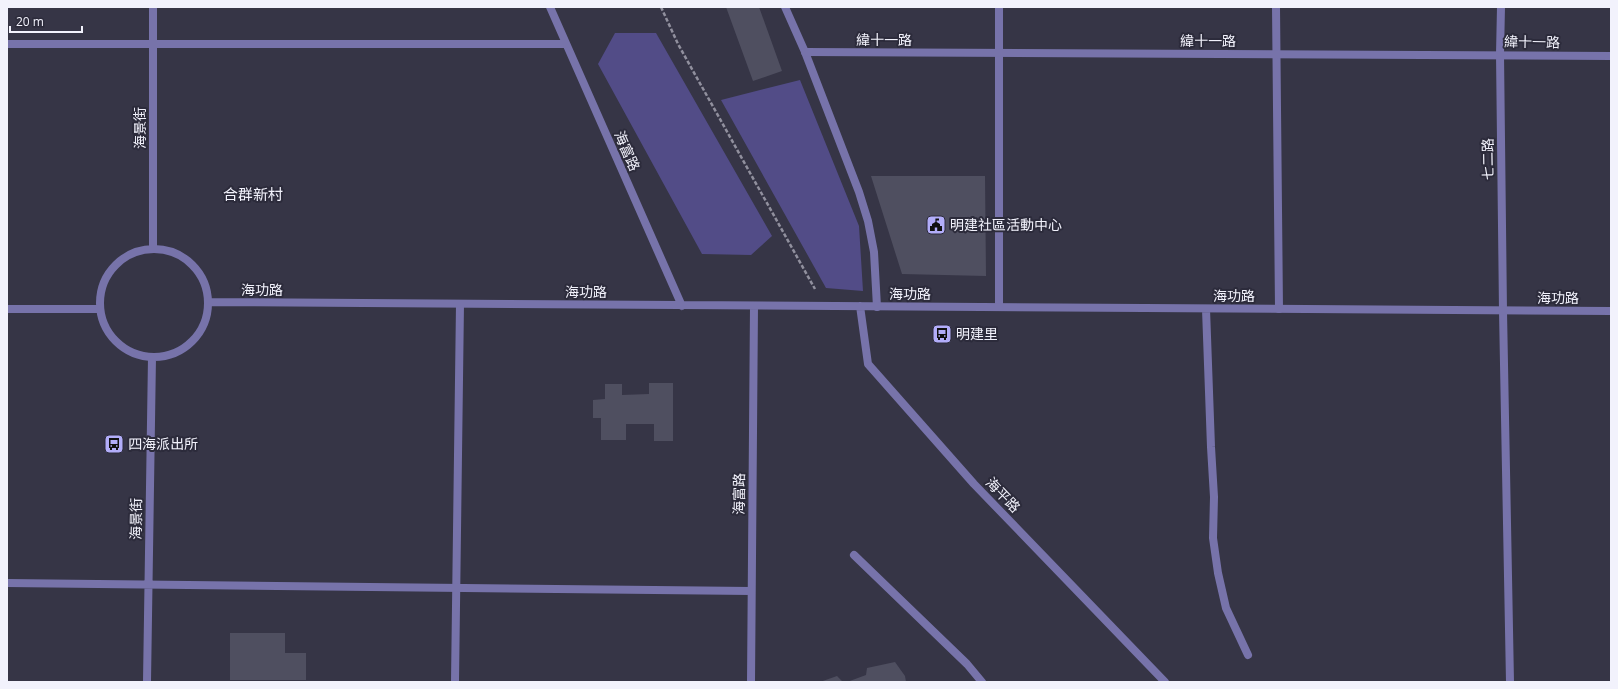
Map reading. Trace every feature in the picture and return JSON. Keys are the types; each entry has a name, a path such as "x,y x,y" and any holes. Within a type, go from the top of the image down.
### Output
{"street":[{"name":"海景街","path":"153,7 153,248"},
{"name":"海富路","path":"550,7 682,306"},
{"path":"785,7 859,192 868,221 874,252 877,307"},
{"path":"999,7 999,307"},
{"path":"1276,7 1279,309"},
{"name":"七二路","path":"1501,7 1500,54 1503,311 1510,682"},
{"path":"7,44 566,44"},
{"name":"緯十一路","path":"804,52 1000,54 1500,54 1611,56"},
{"path":"153,248 170,251 186,258 198,270 206,286 209,302 206,320 198,335 185,348 170,355 152,357 137,354 123,348 111,337 104,324 99,309 100,291 108,274 119,261 135,252 153,248"},
{"name":"海功路","path":"209,302 1611,311"},
{"path":"455,682 455,587 460,304"},
{"name":"海富路","path":"751,682 754,306"},
{"name":"海平路","path":"860,306 868,364 974,484 1165,682"},
{"path":"7,309 99,309"},
{"path":"1206,309 1210,447 1214,497 1213,538 1218,573 1226,608 1248,654"},
{"name":"海景街","path":"147,682 152,357"},
{"path":"854,555 967,664 982,682"},
{"path":"7,583 751,590"}],"path":[{"path":"661,7 678,44 824,306"}],"shaded area":[{"path":"615,33 656,33 772,236 751,255 702,254 598,64"},
{"path":"800,80 859,226 863,291 826,288 721,100"}],"building":[{"path":"726,7 759,7 782,71 753,81"},
{"name":"明建社區活動中心","path":"871,176 985,176 986,276 902,274"},
{"path":"649,383 673,383 673,441 654,441 654,424 626,424 626,440 601,440 601,418 593,418 593,400 605,399 605,384 622,384 622,395 649,394"},
{"path":"230,633 285,633 285,653 306,653 306,680 230,680"},
{"path":"895,662 905,676 906,682 847,682 866,675 867,668"},
{"path":"837,676 843,682 820,682"}],"place":[{"name":"明建社區活動中心","path":"936,225"},
{"name":"明建里","path":"942,334"},
{"name":"四海派出所","path":"114,444"}],"district":[{"name":"合群新村","path":"253,195"}]}
